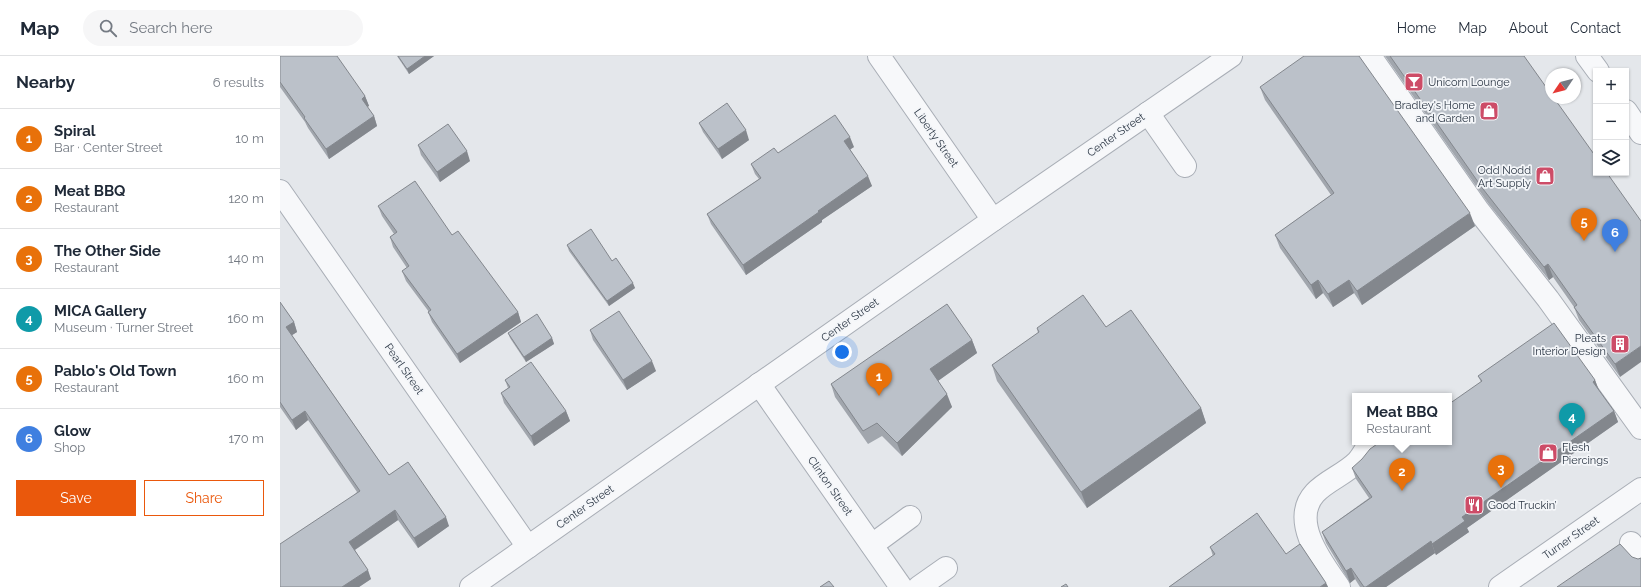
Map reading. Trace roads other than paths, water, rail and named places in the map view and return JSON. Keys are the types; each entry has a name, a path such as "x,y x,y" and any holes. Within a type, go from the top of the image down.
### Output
{"street":[{"name":"Liberty Street","path":"879,56 993,220"},
{"name":"Center Street","path":"471,587 993,220 1231,56"},
{"path":"1370,56 1478,210 1548,299 1641,428"},
{"path":"1587,56 1596,68"},
{"path":"1148,113 1185,166"},
{"path":"1629,116 1641,133"},
{"name":"Pearl Street","path":"280,191 528,547"},
{"name":"Clinton Street","path":"759,384 901,587"},
{"path":"1339,587 1314,551 1307,527 1307,509 1314,494 1357,462 1369,445"},
{"name":"Turner Street","path":"1500,587 1641,489"},
{"path":"872,545 910,517"},
{"path":"919,587 946,568"}],"place":[{"name":"Unicorn Lounge","path":"1414,82"},
{"name":"Bradley's Home and Garden","path":"1489,111"},
{"name":"Odd Nodd Art Supply","path":"1545,176"},
{"name":"Pablo's Old Town","path":"1584,241"},
{"name":"Glow","path":"1615,252"},
{"name":"Pleats Interior Design","path":"1620,344"},
{"name":"Spiral","path":"879,396"},
{"name":"MICA Gallery","path":"1572,436"},
{"name":"Flesh Piercings","path":"1548,453"},
{"name":"The Other Side","path":"1501,488"},
{"name":"Meat BBQ","path":"1402,491"},
{"name":"Good Truckin’","path":"1474,505"}]}
